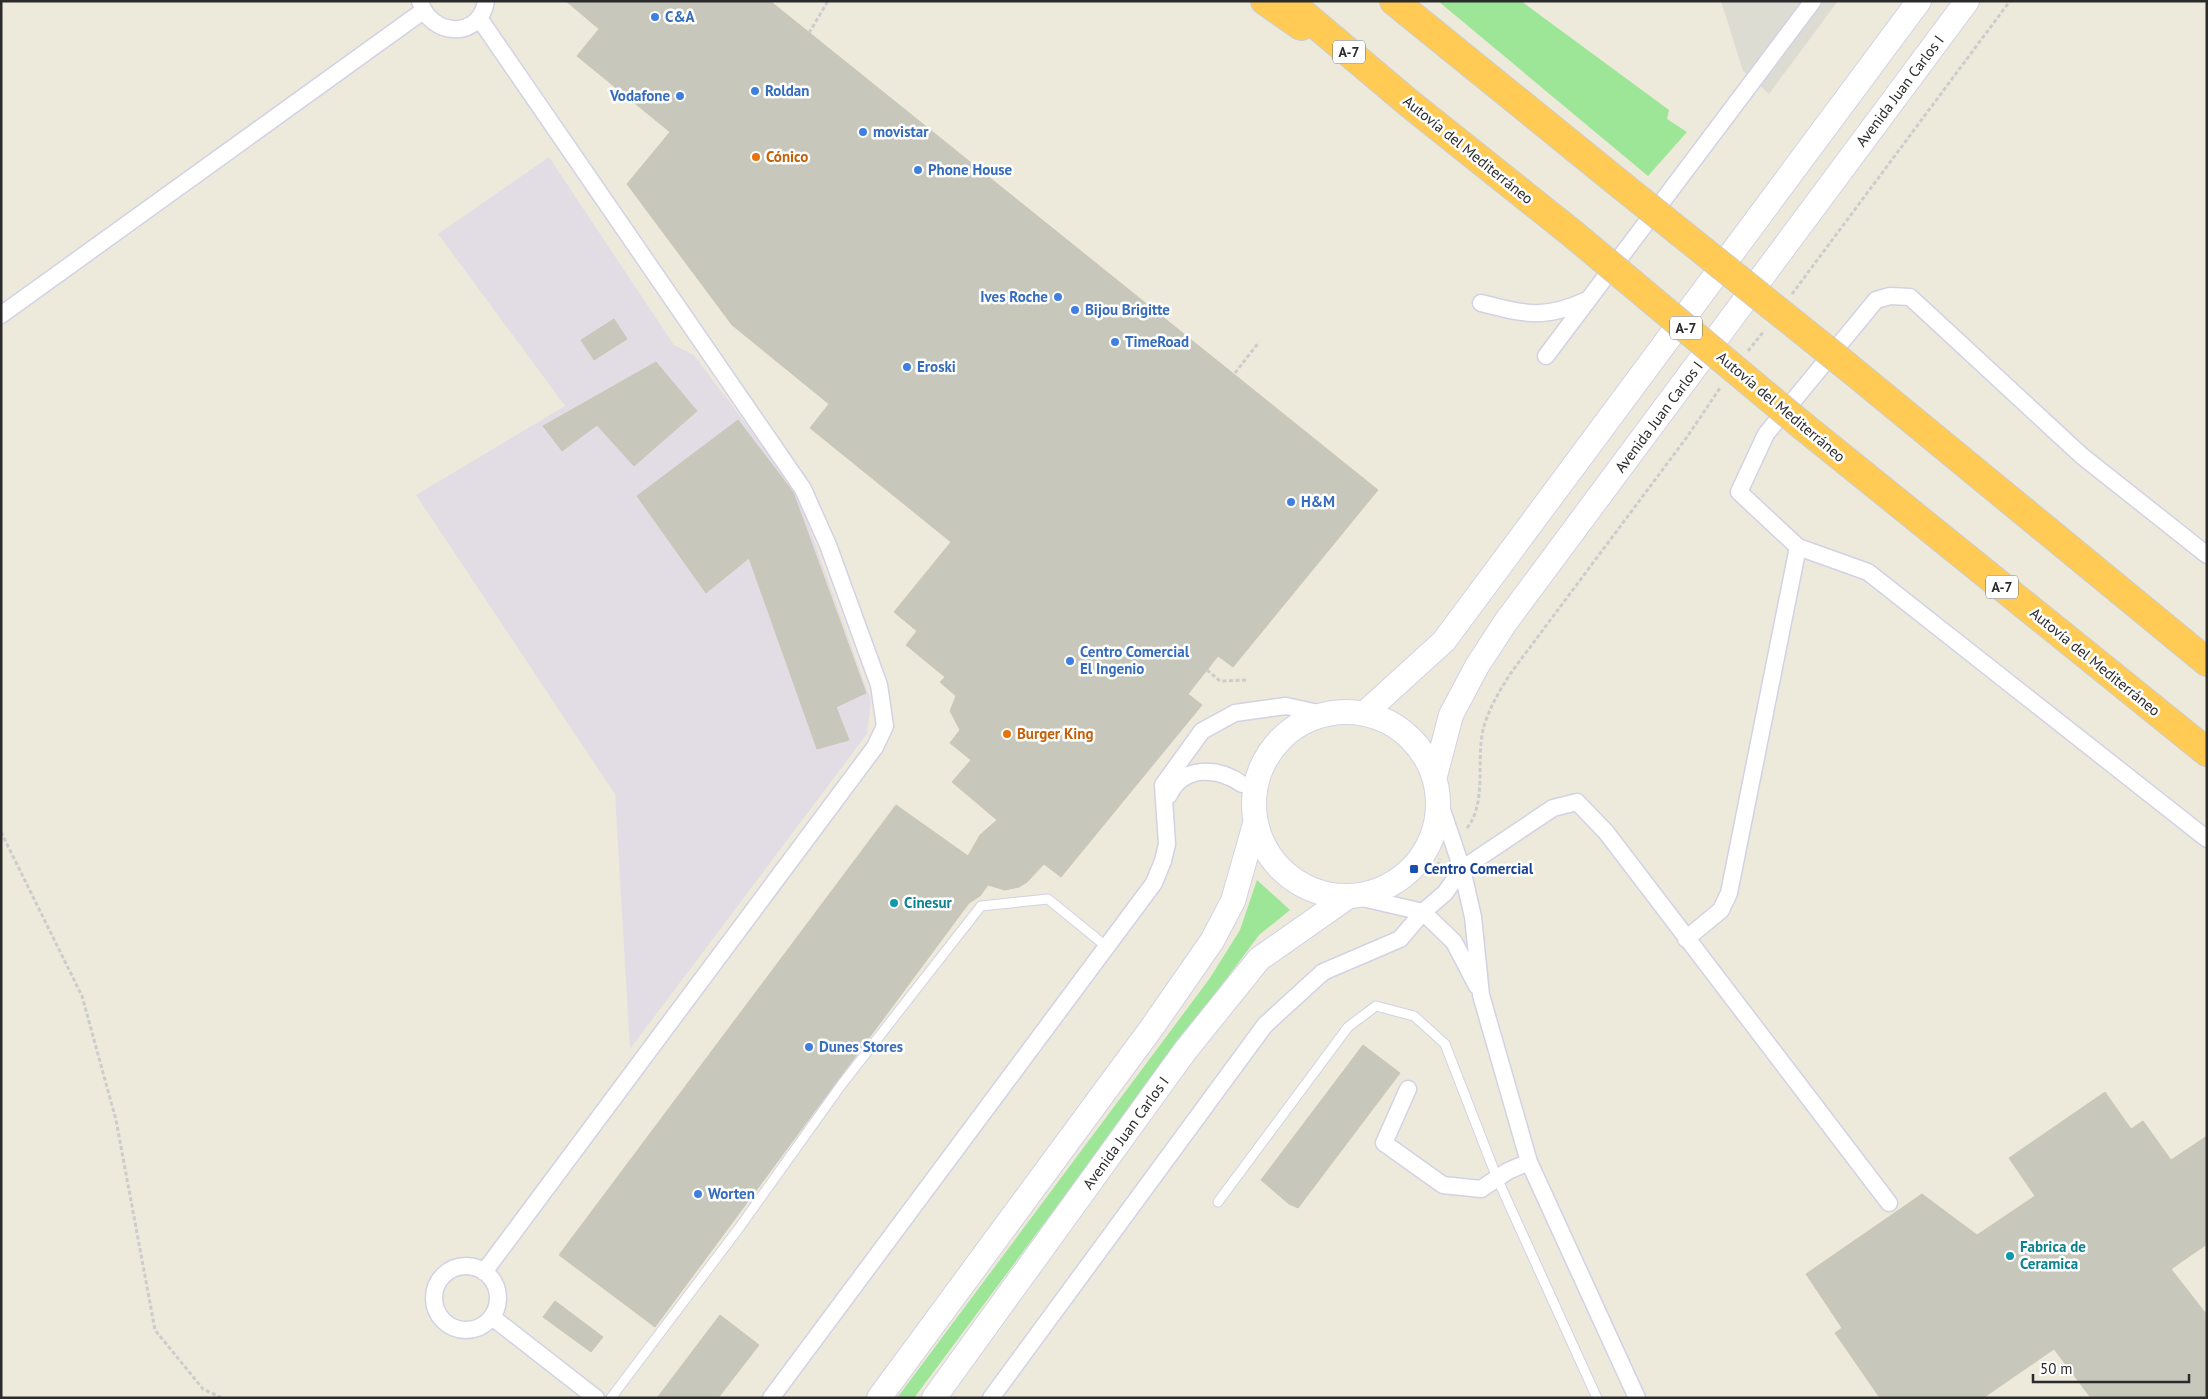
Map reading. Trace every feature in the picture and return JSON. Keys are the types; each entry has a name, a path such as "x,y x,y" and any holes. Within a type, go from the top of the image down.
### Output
{"highway":[{"path":"1265,1 1410,104"},
{"name":"Autovía del Mediterráneo","path":"1288,1 1410,104 1573,234 1798,422 2207,752"},
{"path":"1403,7 2207,662"}],"street":[{"path":"1,315 422,6 431,21 441,27 456,30 467,27 479,18 486,1"},
{"path":"1546,356 1813,1"},
{"path":"1365,713 1444,641 1919,1"},
{"name":"Avenida Juan Carlos I","path":"1435,776 1451,715 1478,666 1505,623 1966,1"},
{"path":"479,18 803,490 828,545 879,685 885,726 875,747 484,1272"},
{"path":"2207,556 2082,456 1910,297 1890,296 1876,300 1766,434 1739,492 1798,547 1868,572 2207,839"},
{"path":"1481,304 1525,314 1562,311 1589,299"},
{"path":"1686,939 1721,910 1729,893 1798,547"},
{"path":"771,1398 1154,883 1163,861 1167,844 1163,785 1202,731 1235,713 1286,706 1323,714 1365,713 1383,719 1405,732 1428,761 1435,776 1439,800 1462,869 1473,917 1482,995 1529,1162 1637,1398"},
{"path":"1323,714 1304,721 1274,745 1257,777 1253,798 1255,824 1262,845 1283,873 1308,890 1423,912 1454,942 1482,995"},
{"path":"1164,814 1170,793 1178,780 1194,773 1208,770 1230,775 1242,784"},
{"path":"1352,897 1388,888 1414,869 1433,838 1439,800"},
{"path":"991,1398 1265,1025 1323,972 1400,939 1423,912 1445,893 1462,869 1553,808 1577,802 1606,832 1889,1203"},
{"path":"879,1398 1153,1026 1212,941 1233,901 1255,824"},
{"name":"Avenida Juan Carlos I","path":"934,1398 1185,1051 1259,959 1352,897"},
{"path":"1408,1088 1384,1143 1443,1185 1481,1188 1529,1162"},
{"path":"464,1266 478,1268 484,1272 496,1286 498,1297 496,1310 492,1317 480,1328 469,1331 455,1329 445,1323 434,1305 435,1287 441,1277 450,1270 464,1266"},
{"path":"492,1317 596,1398"}],"lane":[{"path":"611,1398 739,1228 836,1092 981,906 1048,899 1107,947"},
{"path":"1218,1202 1348,1027 1376,1006 1414,1016 1445,1044 1497,1178 1598,1398"}],"path":[{"path":"809,33 828,1"},
{"path":"1788,300 2010,1"},
{"path":"1745,356 1769,324"},
{"path":"1235,373 1259,342"},
{"path":"1433,880 1437,862 1474,819 1478,806 1483,731 1490,711 1502,687 1724,384"},
{"path":"1206,670 1220,681 1248,680"},
{"path":"1,832 82,996 116,1120 155,1330 203,1389 222,1398"}],"shaded area":[{"path":"1721,1 1838,1 1769,94 1743,71"},
{"path":"549,157 674,345 694,355 796,490 871,701 867,734 630,1049 615,794 416,495 565,406 438,234"}],"green space":[{"path":"1438,1 1521,1 1669,110 1667,119 1687,132 1648,176"},
{"path":"1257,880 1290,910 1259,935 914,1398 897,1398 1210,978 1240,930"}],"building":[{"name":"Centro Comercial El Ingenio","path":"566,1 770,1 1378,490 1233,667 1218,656 1188,694 1202,705 1061,877 1044,864 1027,882 1019,887 1005,890 988,885 980,896 969,903 655,1327 559,1255 896,805 968,856 980,835 997,820 952,782 971,760 950,743 960,730 950,711 956,696 940,682 945,677 906,645 917,631 894,612 951,542 810,428 829,404 732,325 627,184 670,132 577,56 599,29"},
{"path":"614,319 627,339 594,360 581,340"},
{"path":"656,362 697,411 634,466 597,425 562,451 543,426"},
{"path":"738,420 793,492 866,693 836,707 849,740 817,749 749,558 706,593 637,496"},
{"path":"1363,1045 1400,1073 1298,1208 1289,1204 1261,1180"},
{"name":"Fabrica de Ceramica","path":"2105,1092 2131,1129 2143,1121 2171,1160 2207,1136 2207,1244 2171,1269 2207,1315 2207,1398 2091,1398 2054,1349 1983,1398 1880,1398 1835,1333 1842,1328 1806,1274 1922,1194 1977,1235 2035,1196 2009,1158"},
{"path":"555,1301 603,1337 591,1352 543,1317"},
{"path":"720,1315 759,1345 718,1398 657,1398"}],"place":[{"name":"C&A","path":"655,17"},
{"name":"Roldan","path":"755,91"},
{"name":"Vodafone","path":"680,96"},
{"name":"movistar","path":"863,132"},
{"name":"Cónico","path":"756,157"},
{"name":"Phone House","path":"918,170"},
{"name":"Ives Roche","path":"1058,297"},
{"name":"Bijou Brigitte","path":"1075,310"},
{"name":"TimeRoad","path":"1115,342"},
{"name":"Eroski","path":"907,367"},
{"name":"H&M","path":"1291,502"},
{"name":"Centro Comercial El Ingenio","path":"1070,661"},
{"name":"Burger King","path":"1007,734"},
{"name":"Centro Comercial","path":"1414,869"},
{"name":"Cinesur","path":"894,903"},
{"name":"Dunes Stores","path":"809,1047"},
{"name":"Worten","path":"698,1194"},
{"name":"Fabrica de Ceramica","path":"2010,1256"}]}
